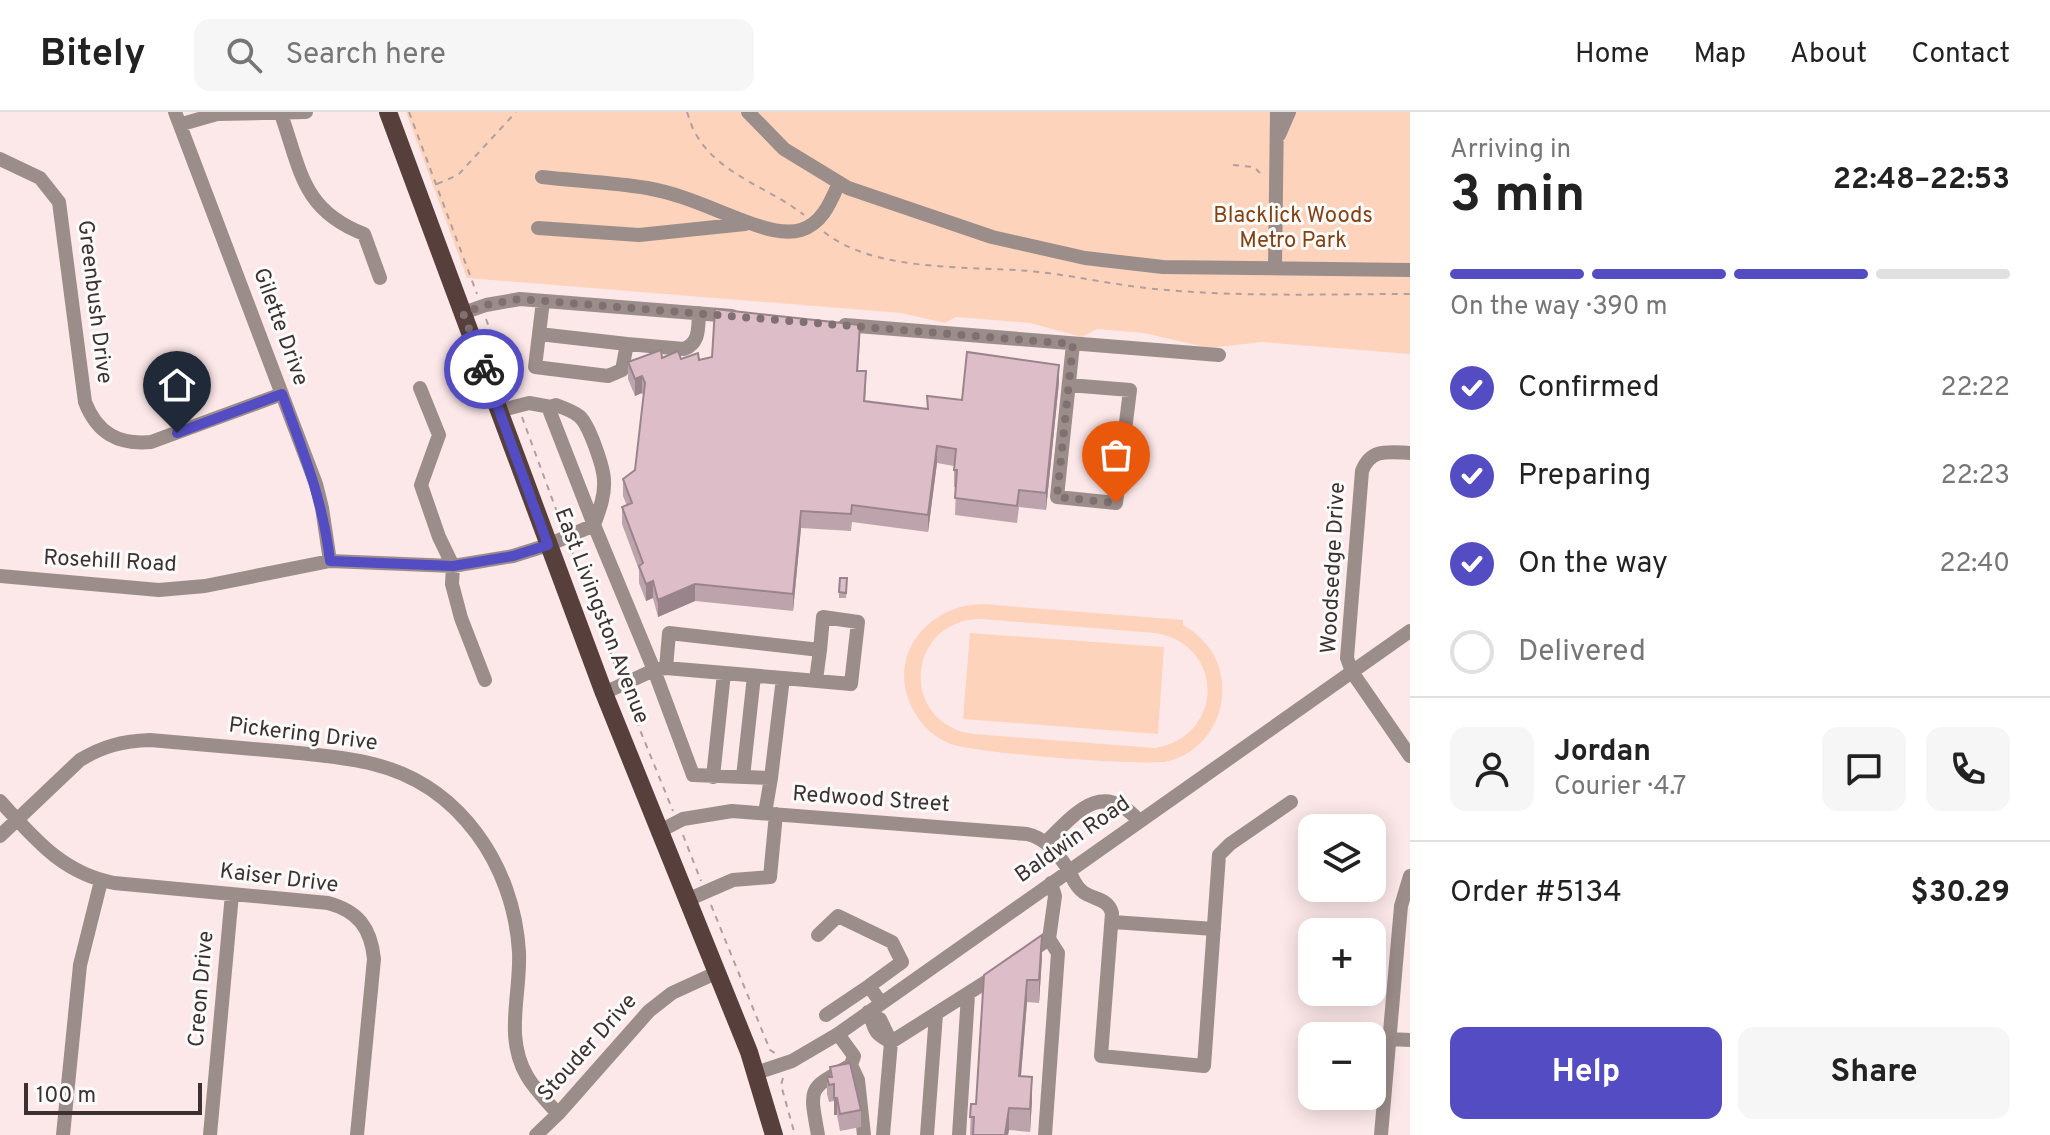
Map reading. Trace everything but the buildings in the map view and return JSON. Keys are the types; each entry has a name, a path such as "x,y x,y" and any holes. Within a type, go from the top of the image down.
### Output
{"main road":[{"name":"East Livingston Avenue","path":"388,112 604,693 658,832 718,972 756,1073 774,1135"}],"street":[{"path":"178,118 306,112"},
{"path":"748,112 784,149 848,188 992,237 1085,258 1163,267 1410,270"},
{"path":"1275,267 1277,112"},
{"path":"1278,139 1289,112"},
{"path":"275,114 311,197 345,227 364,234 380,278"},
{"name":"Gilette Drive","path":"178,118 316,484 330,561"},
{"name":"Greenbush Drive","path":"0,159 40,178 59,202 85,402 91,416 109,436 136,444 151,442 282,394"},
{"path":"542,177 649,188 708,206 751,224 784,231 801,230 820,218 839,183"},
{"path":"538,228 639,235 751,224"},
{"path":"463,313 520,299 745,317"},
{"path":"543,301 535,367 608,376 622,370 627,344"},
{"path":"539,334 684,349 696,340 699,313"},
{"path":"835,324 1219,355"},
{"path":"1069,385 1130,390 1116,503 1057,497 1073,344"},
{"path":"420,388 439,435 421,485 453,566 452,584 461,618 485,680"},
{"path":"499,411 529,403 556,405 583,420 603,469 603,497 594,525"},
{"path":"551,407 550,412 594,525 660,669 691,772 695,776 771,778"},
{"name":"Woodsedge Drive","path":"1410,453 1385,451 1374,454 1366,461 1362,471 1347,642 1352,672 1410,756"},
{"name":"Rosehill Road","path":"0,576 159,590 205,586 330,561 453,566 513,556 594,525"},
{"path":"604,693 660,669 851,684 858,622 823,617 816,680"},
{"name":"Baldwin Road","path":"756,1073 803,1055 869,1015 881,1003 1410,631"},
{"path":"660,669 669,633 820,650"},
{"path":"713,777 724,673"},
{"path":"743,777 754,676"},
{"path":"687,900 733,880 770,877 771,778 783,678"},
{"name":"Pickering Drive","path":"0,836 80,760 96,751 131,741 150,740 341,758 375,764 408,776 437,794 464,817 503,876 514,911 518,940 514,1036 518,1055 528,1078 558,1114"},
{"path":"1139,821 1128,808 1113,800 1100,799 1074,815 1046,842 1069,870 1080,890 1110,906 1113,922 1101,1056 1204,1066 1219,855 1291,802"},
{"name":"Kaiser Drive","path":"0,801 66,866 101,881 328,903 340,906 362,922 369,933 374,959 357,1135"},
{"name":"Redwood Street","path":"658,832 677,822 716,812 1027,834 1046,842"},
{"path":"1381,1135 1401,906 1410,876"},
{"path":"63,1135 80,965 101,881"},
{"path":"1045,1135 1058,953 1049,939 1055,896 1051,883"},
{"name":"Creon Drive","path":"210,1135 232,894"},
{"path":"818,935 838,916 892,942 902,962 826,1015"},
{"path":"1113,922 1214,929"},
{"path":"891,1042 968,995 1049,939"},
{"name":"Stouder Drive","path":"536,1135 649,1011 672,993 718,972"},
{"path":"869,986 881,1003"},
{"path":"959,1135 968,995"},
{"path":"927,1135 936,1014"},
{"path":"869,1015 879,1036 891,1042"},
{"path":"818,1135 812,1101 818,1085 851,1065 854,1056 838,1034"},
{"path":"1389,1039 1410,1040"},
{"path":"883,1135 891,1042"},
{"path":"851,1065 858,1080 864,1135"}],"path":[{"path":"409,112 622,685 770,1050 775,1053 795,1135"},
{"path":"436,184 458,175 516,112"},
{"path":"1233,165 1254,167 1260,173"}],"green space":[{"name":"Blacklick Woods Metro Park","path":"406,112 1410,112 1410,354 1262,342 1209,348 1144,333 1097,329 1082,337 1030,323 956,317 945,323 901,313 467,278"},
{"path":"983,604 1183,620 1183,625 1198,635 1210,649 1221,673 1222,695 1216,720 1202,742 1169,761 1096,761 1024,755 966,748 945,742 930,732 915,713 906,693 904,674 907,655 928,625 962,607","holes":["982,619 1155,633 1178,641 1194,654 1204,671 1208,690 1204,709 1194,727 1178,740 1155,748 973,734 949,726 932,711 923,693 921,672 926,652 938,635 957,623"]},
{"path":"970,633 1164,647 1158,734 963,719"}],"way so far":[{"path":"484,369 463,313 520,299 1073,344 1057,497 1116,503"}],"route":[{"path":"177,433 282,394 316,484 330,561 453,566 513,556 548,545 484,369"}]}
